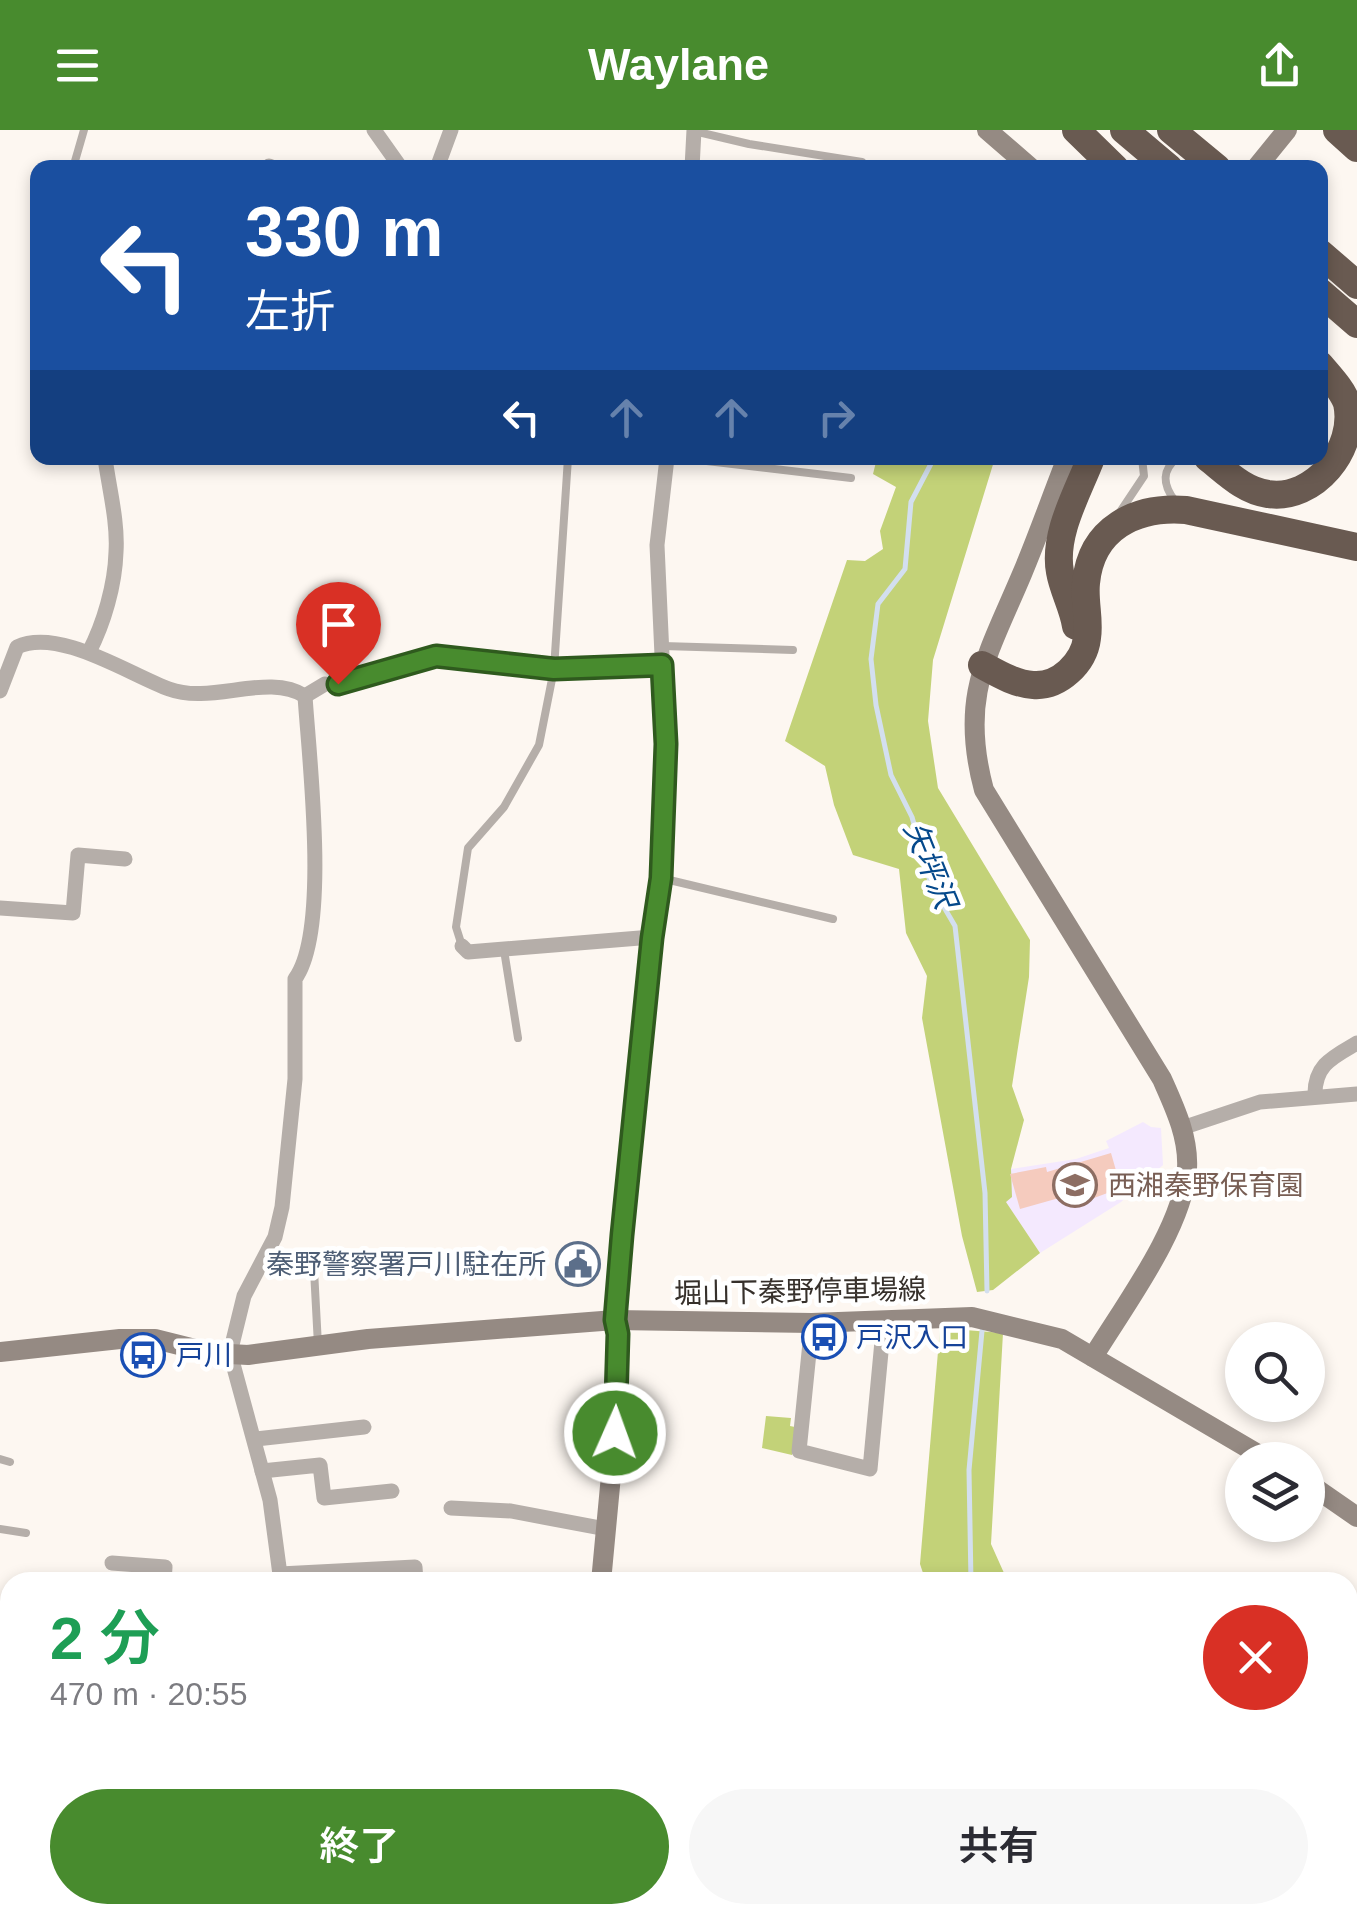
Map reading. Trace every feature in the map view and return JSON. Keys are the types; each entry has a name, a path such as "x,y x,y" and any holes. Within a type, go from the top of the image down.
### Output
{"highway":[{"path":"1076,130 1107,160"},
{"path":"1124,130 1160,160"},
{"path":"1171,130 1207,160"},
{"path":"1337,130 1357,148"},
{"path":"1328,260 1357,285"},
{"path":"1328,299 1357,324"},
{"path":"1217,465 1246,488 1268,494 1287,494 1320,480 1344,448 1351,427 1348,404 1328,376"},
{"path":"982,665 1043,671 1072,646 1076,629 1060,572 1059,554 1062,533 1088,465"},
{"path":"982,665 1033,685 1055,680 1074,667 1082,657 1088,632 1088,569 1106,534 1140,512 1186,510 1357,547"}],"main road":[{"path":"987,130 1022,160"},
{"path":"1263,160 1284,134"},
{"path":"1064,465 982,665 973,713 976,758 984,790 1162,1079 1182,1128 1188,1166 1172,1226 1093,1356"},
{"name":"堀山下秦野停車場線","path":"0,1352 155,1339 211,1353 248,1355 368,1339 615,1320 812,1323 972,1317 1062,1339 1238,1442"},
{"path":"602,1572 615,1433 615,1320"},
{"path":"1325,1495 1357,1518"}],"street":[{"path":"374,130 395,160"},
{"path":"440,160 451,130"},
{"path":"692,160 694,130"},
{"path":"90,652 109,596 116,551 106,465"},
{"path":"615,1320 661,878 666,744 657,546 667,465"},
{"path":"0,691 17,646 28,641 90,652 170,690 199,696 274,687 297,690 305,696 316,891 303,968 295,979 296,1079 282,1208 275,1237 244,1296 230,1353 270,1500 279,1572"},
{"path":"305,696 325,684"},
{"path":"0,908 73,913 78,855 125,858"},
{"path":"462,946 468,952 652,938"},
{"path":"1315,1096 1318,1070 1357,1043"},
{"path":"1182,1128 1260,1102 1357,1094"},
{"path":"812,1323 799,1451 870,1468 884,1320"},
{"path":"256,1439 364,1426"},
{"path":"262,1470 320,1465 324,1498 392,1491"},
{"path":"451,1508 511,1511 606,1529"},
{"path":"112,1562 165,1567 165,1572"},
{"path":"354,1572 415,1567 415,1572"}],"lane":[{"path":"75,160 84,130"},
{"path":"694,130 750,144 850,160"},
{"path":"462,946 456,927 468,848 504,807 539,745 554,669 568,465"},
{"path":"740,465 851,478"},
{"path":"1106,534 1144,476 1143,465"},
{"path":"1169,465 1164,476 1166,490 1186,510"},
{"path":"662,646 793,650"},
{"path":"325,684 338,684 436,656 554,669 662,665"},
{"path":"661,878 834,919"},
{"path":"504,950 518,1038"},
{"path":"314,1270 318,1346"},
{"path":"0,1459 10,1462"},
{"path":"0,1529 26,1534"}],"shaded area":[{"name":"西湘秦野保育園","path":"1143,1122 1161,1128 1163,1165 1121,1202 1040,1253 1005,1201 1011,1169 1076,1159 1109,1148 1106,1141"}],"green space":[{"path":"875,465 993,465 933,660 928,721 938,788 1030,940 1029,977 1012,1086 1024,1120 1011,1169 1012,1197 1006,1202 1040,1253 993,1290 977,1292 962,1236 922,1018 927,976 906,933 899,869 853,855 834,805 825,766 785,741 847,560 865,561 883,549 880,531 896,487 873,474"},
{"path":"940,1328 1003,1333 991,1544 1004,1572 923,1572 920,1564"},
{"path":"766,1416 791,1418 790,1426 795,1427 792,1455 762,1448"}],"building":[{"path":"1111,1153 1121,1188 1094,1198 1091,1189 1020,1209 1010,1174 1046,1167 1047,1172"}],"waterway":[{"name":"矢坪沢","path":"930,465 911,502 905,569 878,604 871,659 891,775 912,817 931,885 955,926 985,1193 987,1291"},
{"name":"矢坪沢","path":"971,1572 969,1470 982,1331"}],"place":[{"name":"西湘秦野保育園","path":"1075,1185"},
{"name":"秦野警察署戸川駐在所","path":"578,1264"},
{"name":"戸沢入口","path":"824,1337"},
{"name":"戸川","path":"143,1355"}],"route":[{"path":"338,684 436,656 554,669 662,665 666,808 619,1264 615,1433"}]}
